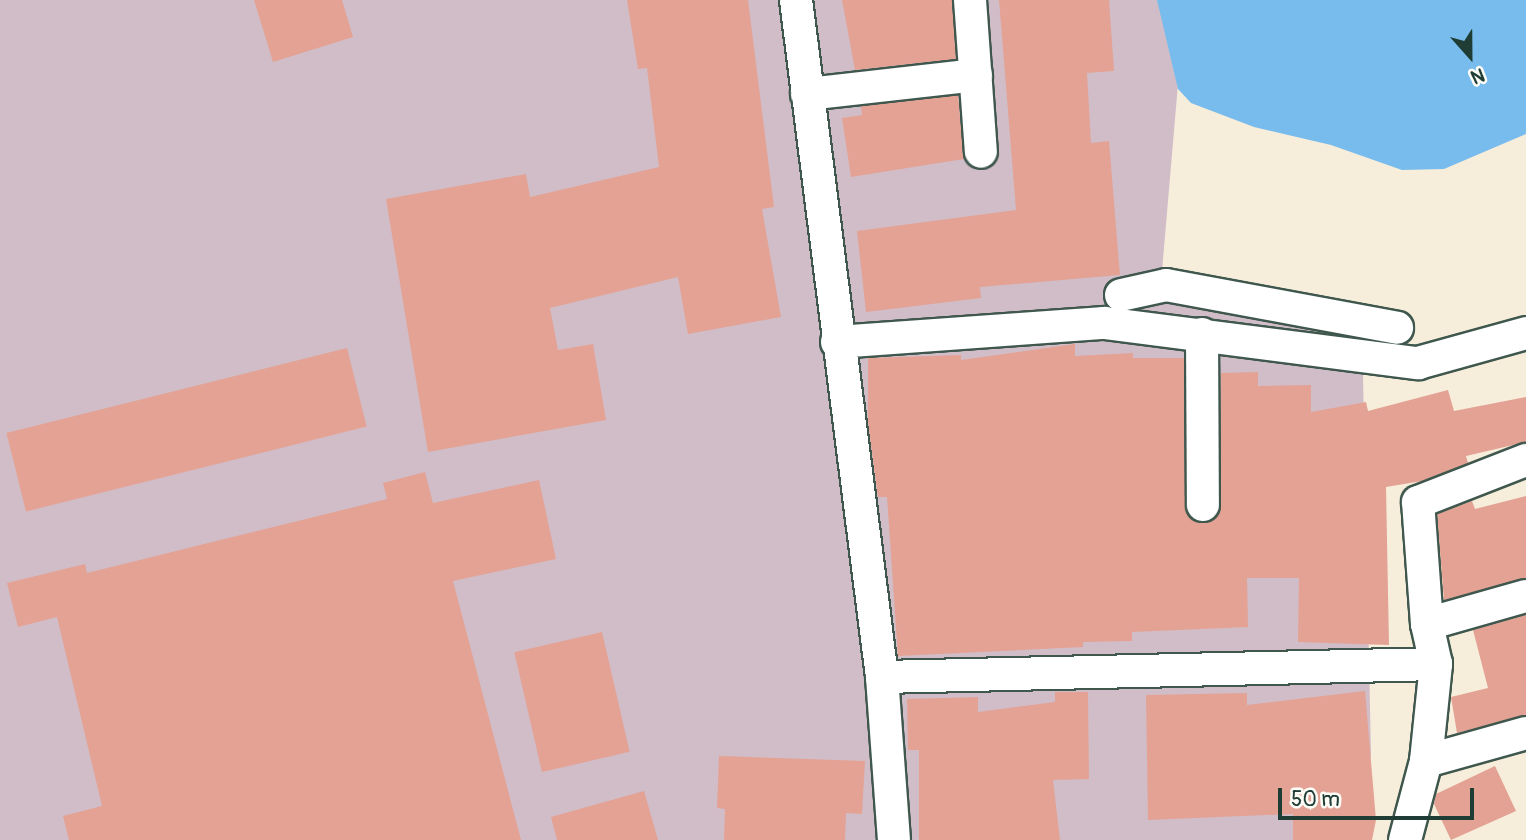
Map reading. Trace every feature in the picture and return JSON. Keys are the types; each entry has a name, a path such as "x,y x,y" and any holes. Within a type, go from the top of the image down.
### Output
{"street":[{"path":"796,0 836,342 881,677 894,840"},
{"path":"970,0 981,152"},
{"path":"807,94 976,75"},
{"path":"1121,295 1166,285 1397,328"},
{"path":"836,342 1104,323 1418,363 1526,333"},
{"path":"1202,334 1203,505"},
{"path":"1405,840 1426,761 1436,664 1427,624 1418,502 1526,460"},
{"path":"1427,624 1526,596"},
{"path":"881,677 1436,664"},
{"path":"1426,761 1526,733"}],"shaded area":[{"path":"0,0 1171,0 1181,49 1162,271 1362,328 1371,754 1357,840 0,840"}],"water":[{"path":"1157,0 1526,0 1526,134 1444,169 1402,170 1331,145 1254,127 1191,103 1178,89"}],"building":[{"path":"254,0 342,0 353,37 273,62"},
{"path":"627,0 748,0 774,207 762,209 781,317 688,334 678,277 550,308 558,350 593,344 606,420 428,452 386,199 526,174 530,197 659,167 647,68 638,69"},
{"path":"842,0 952,0 956,59 855,70"},
{"path":"999,0 1109,0 1114,71 1087,73 1091,143 1109,141 1120,275 980,287 981,298 866,312 857,231 1016,210"},
{"path":"958,95 964,159 851,177 842,118 862,115 861,106"},
{"path":"1075,344 1075,356 1133,353 1133,358 1184,358 1185,505 1188,515 1202,523 1213,520 1221,505 1221,373 1258,372 1258,386 1311,385 1311,412 1366,402 1368,411 1448,390 1454,411 1526,397 1526,442 1466,456 1468,463 1422,481 1386,487 1389,645 1298,642 1299,578 1247,578 1248,627 1132,632 1132,641 1083,642 1083,647 898,656 887,497 878,497 868,422 868,358 961,355 961,360"},
{"path":"347,348 367,427 26,512 6,433"},
{"path":"425,472 433,503 539,480 556,559 453,581 521,840 69,840 63,816 102,806 57,617 18,627 7,583 85,564 87,573 387,499 383,483"},
{"path":"1526,496 1526,578 1444,600 1437,514 1472,501 1475,509"},
{"path":"1526,615 1526,715 1457,733 1451,697 1488,688 1473,630"},
{"path":"602,632 630,752 542,772 514,652"},
{"path":"1365,691 1376,820 1372,840 1293,840 1293,814 1148,820 1146,695 1247,693 1247,705"},
{"path":"1055,692 1088,692 1089,779 1053,780 1060,840 919,840 919,750 908,750 907,699 978,697 978,712 1055,702"},
{"path":"719,756 865,761 862,814 846,813 845,840 724,840 725,809 717,808"},
{"path":"1495,766 1516,811 1451,840 1434,804 1436,794"},
{"path":"644,791 658,840 557,840 551,817"}]}
